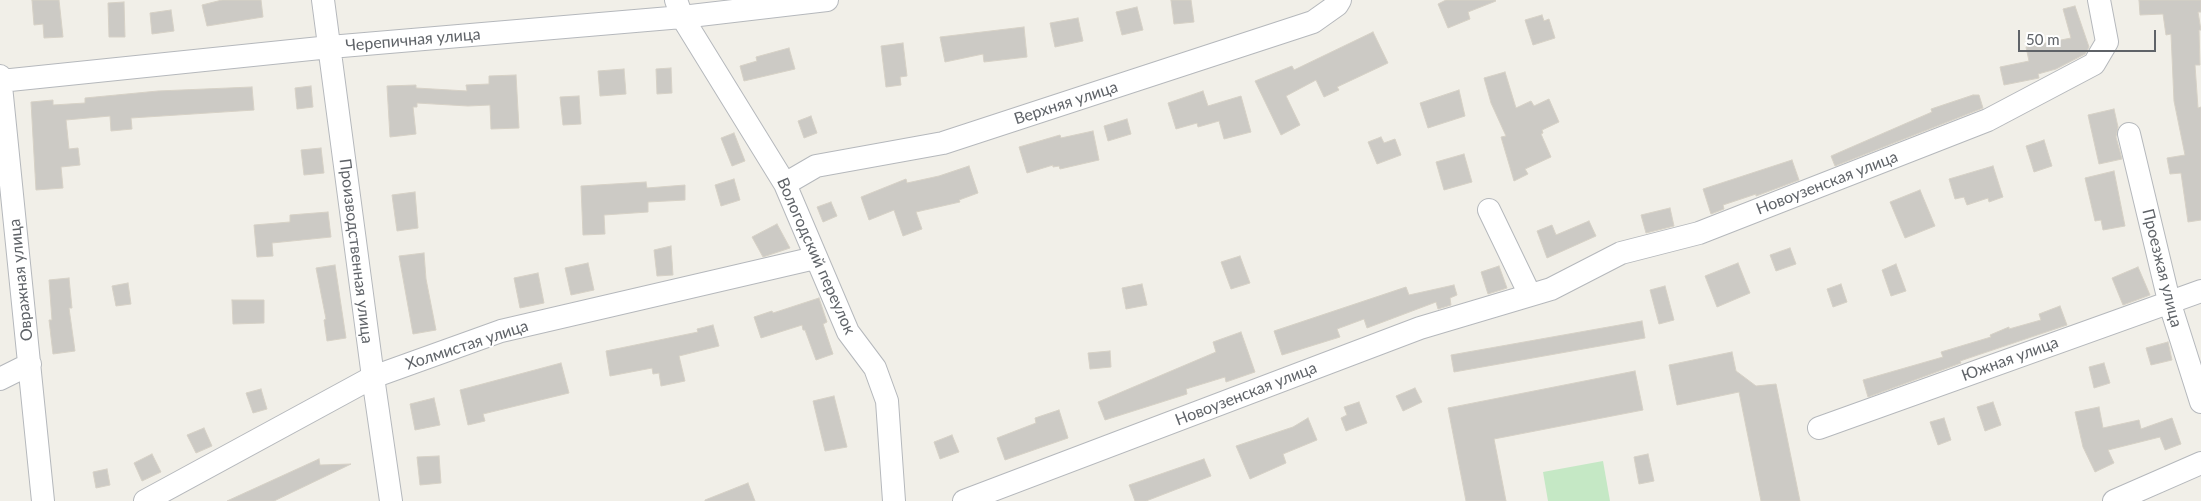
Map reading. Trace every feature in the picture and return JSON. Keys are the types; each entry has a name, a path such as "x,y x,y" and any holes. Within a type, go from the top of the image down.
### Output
{"street":[{"name":"Производственная улица","path":"323,0 373,377 392,501"},
{"name":"Черепичная улица","path":"0,81 679,8 827,0"},
{"name":"Верхняя улица","path":"785,184 816,166 943,143 1314,22 1337,5 1340,0"},
{"name":"Новоузенская улица","path":"964,501 1420,328 1551,289 1621,252 1699,233 1988,120 2094,64 2108,42 2098,0"},
{"name":"Вологодский переулок","path":"679,8 785,184 848,332 874,368 887,401 894,501"},
{"name":"Овражная улица","path":"0,76 4,151 30,364 43,501"},
{"name":"Проезжая улица","path":"2129,134 2169,301 2201,402"},
{"path":"1489,210 1530,295"},
{"name":"Холмистая улица","path":"145,501 373,377 501,331 815,258"},
{"name":"Южная улица","path":"1819,428 2201,291"},
{"name":"Овражная улица","path":"0,379 30,364"},
{"path":"2114,501 2201,463"}],"green space":[{"path":"1603,461 1610,501 1548,501 1543,472"}],"building":[{"path":"32,0 59,0 63,37 44,38 43,24 34,25"},
{"path":"222,0 261,0 263,17 207,26 202,5"},
{"path":"1171,0 1191,0 1194,22 1174,24"},
{"path":"1446,0 1496,1 1468,12 1470,19 1448,28 1438,4"},
{"path":"2139,0 2201,0 2201,12 2198,12 2201,30 2199,30 2200,65 2195,65 2198,108 2201,107 2201,220 2188,222 2181,173 2170,174 2167,158 2185,155 2174,101 2171,34 2166,35 2163,14 2140,15"},
{"path":"124,2 125,37 109,37 108,3"},
{"path":"2075,6 2089,47 2085,54 2056,69 2038,74 2039,78 2004,85 2000,67 2029,61 2026,47 2071,38 2063,9"},
{"path":"1137,7 1143,30 1122,35 1116,12"},
{"path":"171,10 174,31 152,34 150,13"},
{"path":"1542,15 1544,21 1549,19 1555,38 1533,45 1525,20"},
{"path":"1078,18 1083,41 1055,47 1050,23"},
{"path":"1024,27 1027,57 984,62 983,54 945,62 940,37"},
{"path":"1373,32 1388,63 1337,87 1339,90 1324,97 1316,80 1286,96 1300,125 1281,135 1255,81 1292,66 1294,70"},
{"path":"903,43 907,76 900,77 901,85 886,87 881,46"},
{"path":"789,48 795,69 744,81 740,66 757,61 756,57"},
{"path":"671,68 672,93 657,94 656,69"},
{"path":"624,69 626,94 600,96 598,71"},
{"path":"1505,72 1516,108 1531,101 1534,106 1549,99 1559,122 1542,130 1543,133 1541,134 1551,157 1525,169 1528,174 1514,181 1501,137 1506,136 1491,103 1484,78"},
{"path":"516,75 519,128 491,129 490,105 468,106 417,103 417,107 413,107 416,134 390,137 387,86 416,85 416,88 467,91 466,85 489,84 489,76"},
{"path":"311,86 313,107 297,109 295,88"},
{"path":"252,87 254,110 131,118 132,129 111,131 110,116 66,120 69,149 78,148 80,165 61,167 63,188 36,190 31,102 53,100 53,105 85,103 85,98 158,91"},
{"path":"1459,90 1465,116 1428,128 1420,103"},
{"path":"1203,91 1208,106 1241,96 1251,132 1224,139 1219,121 1198,127 1197,123 1176,129 1168,103"},
{"path":"1973,95 1979,95 1983,108 1835,166 1831,156 1932,112 1931,109"},
{"path":"579,96 581,124 563,125 560,97"},
{"path":"2114,109 2118,127 2116,137 2122,159 2099,164 2088,115"},
{"path":"811,116 817,133 804,138 798,121"},
{"path":"1127,119 1131,134 1108,141 1104,126"},
{"path":"1093,131 1099,160 1060,169 1059,166 1053,167 1053,165 1027,173 1019,147 1060,135 1061,138"},
{"path":"734,133 745,161 732,166 721,138"},
{"path":"1381,137 1384,143 1395,139 1401,155 1377,164 1368,142"},
{"path":"2044,140 2052,166 2034,172 2026,146"},
{"path":"321,148 324,173 304,175 301,150"},
{"path":"1464,154 1472,182 1444,190 1436,162"},
{"path":"1792,160 1799,180 1756,196 1756,194 1723,205 1724,209 1711,214 1703,189"},
{"path":"969,166 978,193 959,200 960,202 916,212 922,229 903,236 894,210 869,220 861,197 906,179 907,183 939,176"},
{"path":"1993,166 2003,197 1989,202 1988,198 1967,205 1964,197 1955,199 1949,179"},
{"path":"2114,171 2125,226 2103,230 2101,220 2095,221 2085,178"},
{"path":"734,179 740,200 721,206 715,185"},
{"path":"646,182 647,188 685,185 685,200 648,202 648,212 604,215 605,234 583,235 581,186"},
{"path":"1920,190 1935,226 1905,238 1890,202"},
{"path":"415,192 418,228 397,231 392,195"},
{"path":"831,202 837,216 823,222 817,207"},
{"path":"1670,208 1674,226 1646,233 1641,215"},
{"path":"328,212 331,237 272,243 273,256 257,257 254,225 290,222 290,215"},
{"path":"1589,221 1596,236 1547,258 1537,231 1552,225 1556,235"},
{"path":"777,224 790,248 763,257 752,237"},
{"path":"671,246 673,275 657,276 654,250"},
{"path":"1790,248 1796,264 1776,271 1770,255"},
{"path":"424,253 426,279 436,330 413,334 399,256"},
{"path":"1240,256 1250,283 1231,289 1221,262"},
{"path":"588,263 594,290 571,295 565,268"},
{"path":"1738,263 1750,293 1717,307 1705,276"},
{"path":"1896,264 1906,291 1891,296 1882,270"},
{"path":"335,265 346,338 327,341 324,320 326,319 316,268"},
{"path":"1499,266 1507,288 1488,294 1481,272"},
{"path":"2138,267 2150,295 2123,305 2112,278"},
{"path":"538,273 544,303 520,308 514,278"},
{"path":"69,278 72,308 69,308 75,351 53,354 49,320 52,320 49,280"},
{"path":"128,283 131,304 116,306 112,286"},
{"path":"1142,284 1147,305 1126,309 1122,288"},
{"path":"1841,284 1847,302 1833,307 1827,289"},
{"path":"1454,285 1457,295 1450,298 1451,305 1438,309 1436,302 1367,328 1364,319 1337,329 1340,337 1282,355 1274,331 1406,287 1409,295"},
{"path":"1665,286 1674,320 1659,324 1650,290"},
{"path":"819,298 827,322 823,324 833,354 816,360 802,325 761,338 754,317"},
{"path":"232,300 264,300 264,323 233,324"},
{"path":"2060,306 2067,325 1960,361 1961,363 1868,397 1863,380 1943,357 1941,352 1991,337 1990,335 2009,327 2009,329 2041,320 2039,314"},
{"path":"1642,321 1645,338 1454,372 1451,355"},
{"path":"713,325 719,346 679,356 685,381 661,386 659,373 653,374 652,368 610,376 606,351 698,332 697,329"},
{"path":"1241,332 1255,372 1226,382 1225,377 1186,389 1187,394 1105,420 1098,402 1216,352 1213,342"},
{"path":"2168,342 2172,360 2151,365 2146,348"},
{"path":"1110,351 1111,367 1090,369 1088,353"},
{"path":"1732,352 1736,371 1756,386 1776,384 1800,501 1761,501 1739,392 1677,405 1669,365"},
{"path":"561,363 569,393 483,414 485,421 468,425 460,390"},
{"path":"2104,363 2110,383 2094,388 2089,367"},
{"path":"1635,371 1643,410 1494,439 1506,501 1466,501 1448,408"},
{"path":"1415,388 1422,402 1403,411 1396,396"},
{"path":"261,389 267,409 253,413 246,393"},
{"path":"834,396 847,447 825,451 813,401"},
{"path":"434,398 440,425 415,430 410,404"},
{"path":"1359,402 1367,423 1346,431 1341,418 1347,415 1344,407"},
{"path":"1993,402 2001,425 1985,431 1977,407"},
{"path":"2099,407 2103,428 2139,420 2141,429 2172,418 2181,444 2165,450 2160,437 2108,450 2114,463 2095,472 2083,447 2075,412"},
{"path":"1059,410 1068,438 1005,460 997,438 1036,423 1035,418"},
{"path":"1308,418 1317,440 1283,454 1286,463 1250,479 1236,446 1293,427"},
{"path":"1944,418 1951,440 1938,445 1930,422"},
{"path":"204,428 212,446 196,453 187,435"},
{"path":"952,435 959,452 940,459 934,442"},
{"path":"152,454 161,472 142,481 134,463"},
{"path":"1648,454 1654,481 1639,484 1634,457"},
{"path":"439,456 441,483 420,485 417,457"},
{"path":"319,459 320,465 351,464 274,501 227,501"},
{"path":"1204,459 1211,476 1146,501 1135,501 1129,485"},
{"path":"107,469 110,485 96,488 93,472"},
{"path":"748,483 755,501 705,501 705,500"}]}
